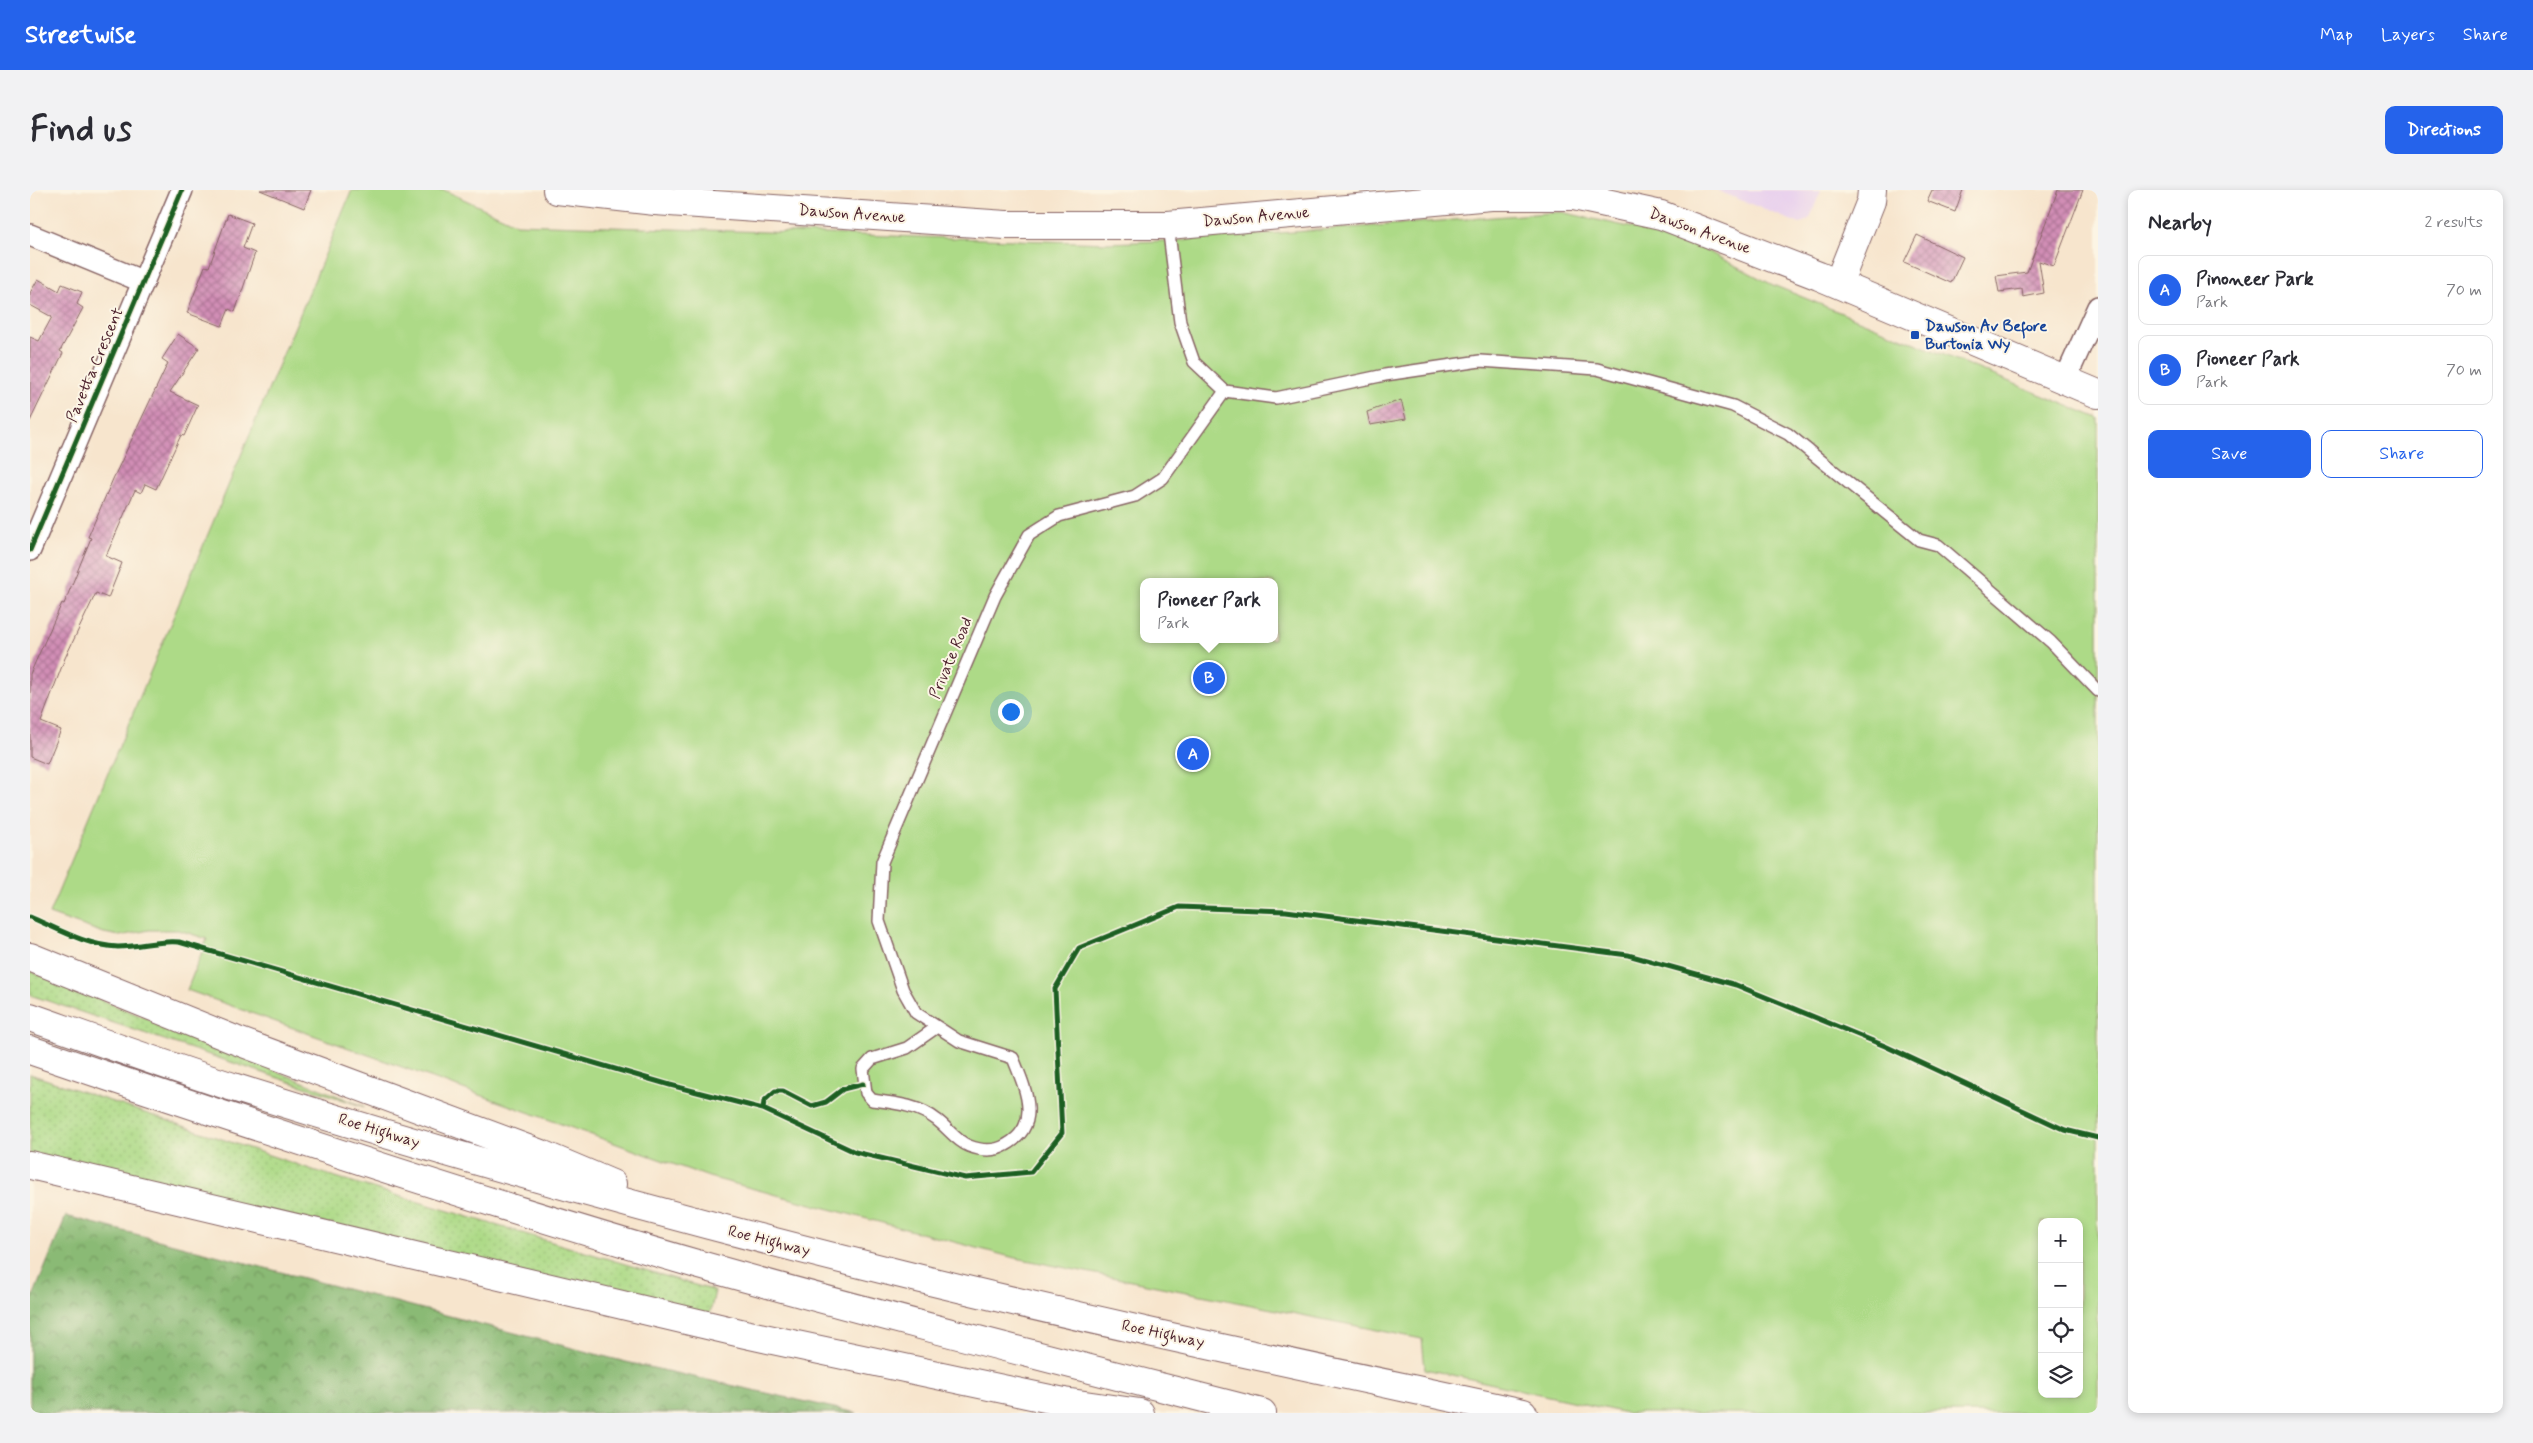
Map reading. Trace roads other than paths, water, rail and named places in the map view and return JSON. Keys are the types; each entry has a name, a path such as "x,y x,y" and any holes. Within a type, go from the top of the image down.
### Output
{"main road":[{"name":"Dawson Avenue","path":"557,190 609,193 665,202 1006,225 1168,225 1490,196 1574,196 1661,215 1829,280 2098,394"},
{"path":"1829,280 1859,190"},
{"path":"1829,280 1870,201 1872,190"},
{"path":"30,957 269,1053 541,1154 712,1226"},
{"name":"Roe Highway","path":"30,1017 243,1090 487,1164 712,1226 905,1275 1100,1320 1523,1413"},
{"name":"Roe Highway","path":"30,1050 237,1121 699,1264 947,1333 1262,1413"},
{"path":"30,1165 755,1336 1064,1402 1140,1413"}],"street":[{"name":"Pavetta Crescent","path":"30,550 182,190"},
{"path":"30,235 144,282"},
{"path":"2065,380 2098,306"}],"lane":[{"path":"1168,225 1183,330 1194,362 1225,391 1276,398 1385,375 1480,361 1597,368 1733,406 1788,434 1919,540 1938,545 2051,642 2098,691"},
{"name":"Private Road","path":"937,1027 907,1048 872,1059 863,1069 866,1092 872,1100 908,1105 918,1109 936,1120 967,1146 984,1150 998,1150 1016,1140 1025,1129 1028,1111 1026,1092 1013,1058 959,1041 916,1013 903,990 879,922 882,862 995,596 1029,535 1059,516 1135,496 1163,478 1225,391"}],"place":[{"name":"Dawson Av Before Burtonia Wy","path":"1915,335"},
{"name":"Pioneer Park","path":"1209,678"},
{"name":"Pinoneer Park","path":"1193,754"}]}
